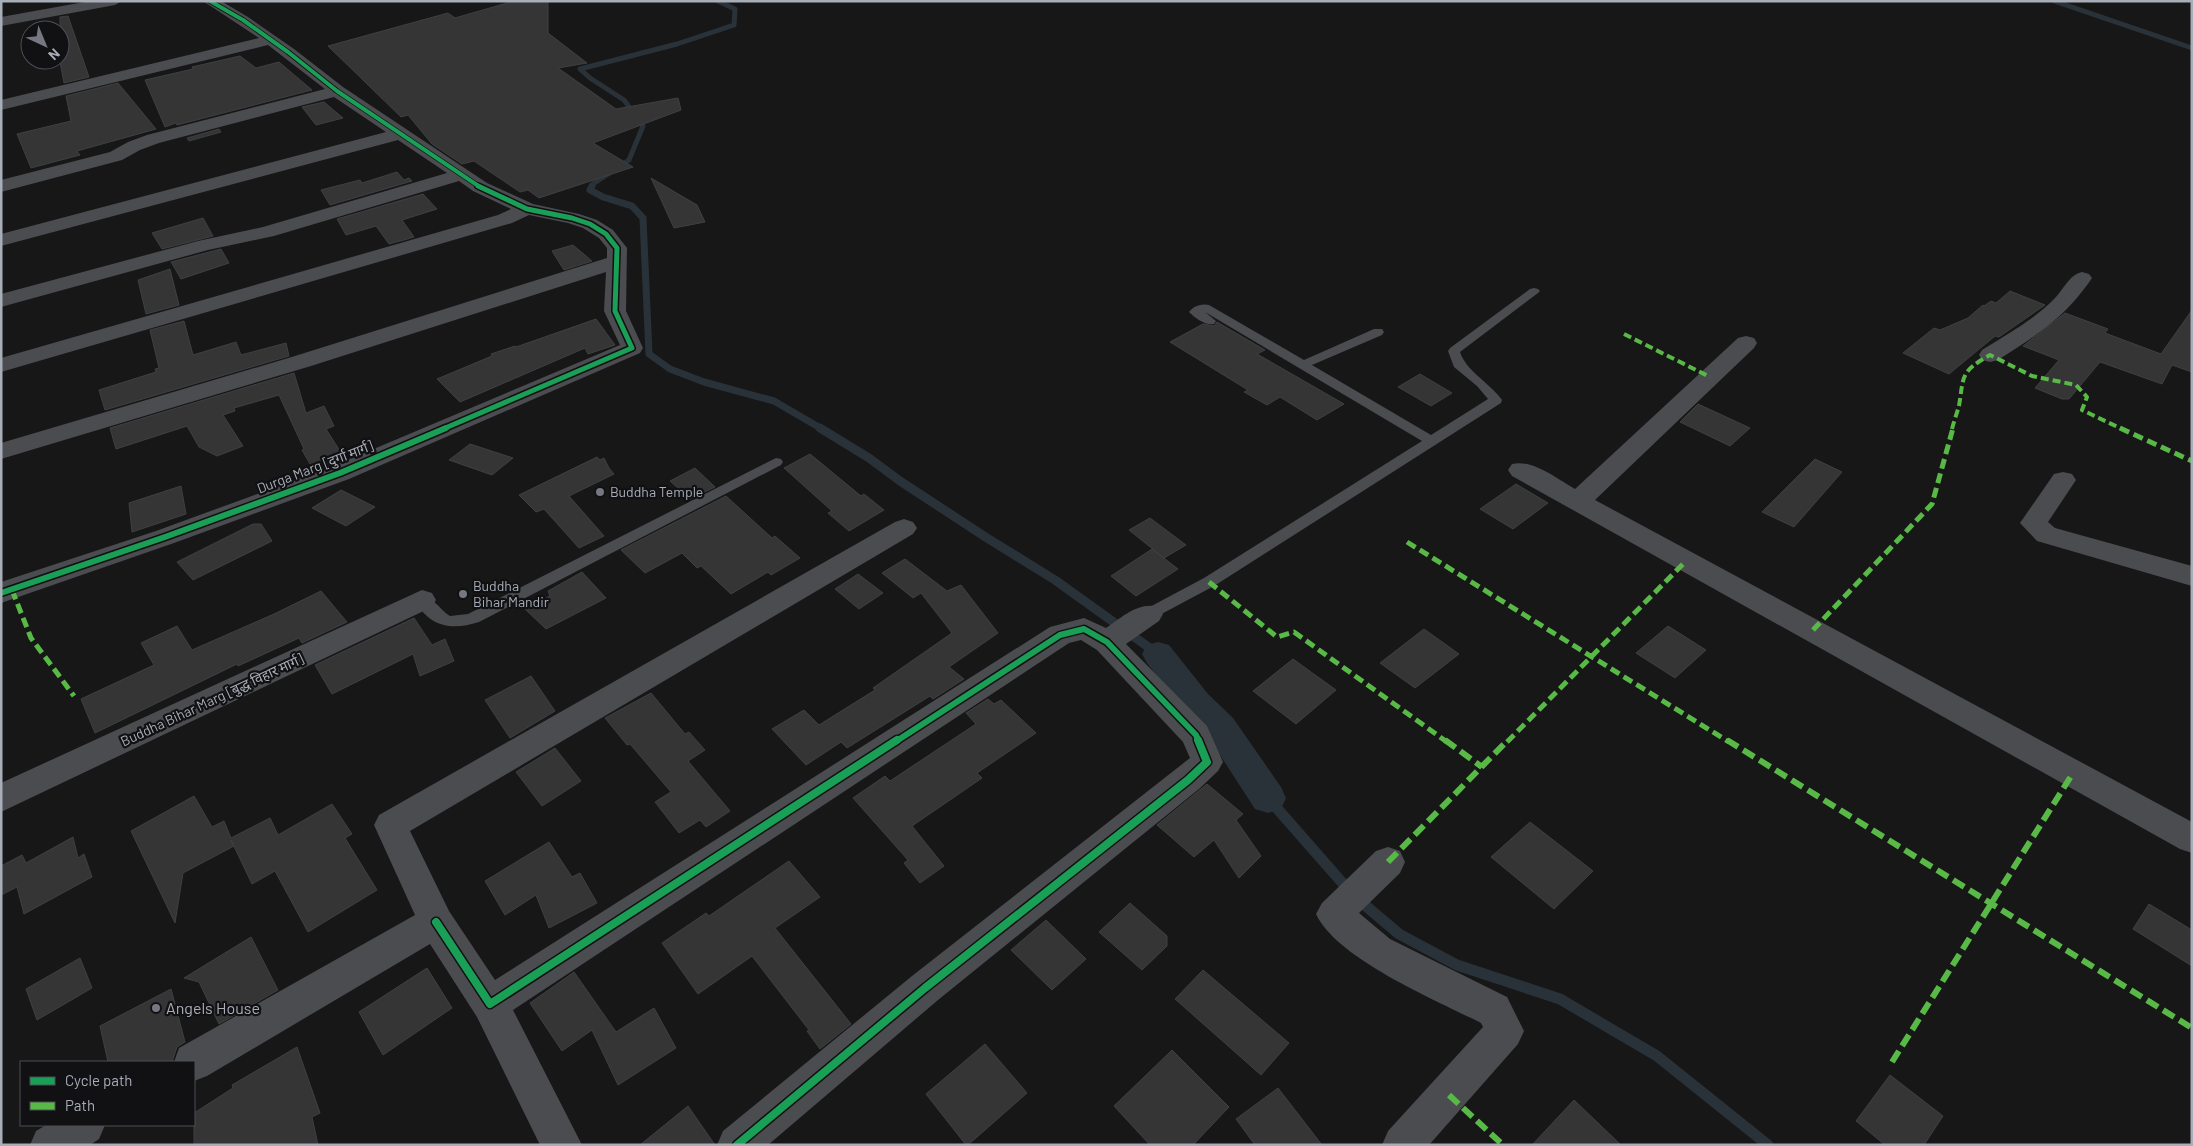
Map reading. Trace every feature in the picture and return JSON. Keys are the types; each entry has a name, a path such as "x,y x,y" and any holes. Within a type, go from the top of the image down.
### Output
{"street":[{"path":"1,22 58,7 115,1"},
{"path":"1,451 302,361 616,262 617,248 606,234 590,224 572,218 527,209 480,187 337,91 243,20 210,1"},
{"path":"1,105 270,40"},
{"path":"1,186 116,156 134,146 153,140 337,91"},
{"path":"1,240 399,134"},
{"path":"1,301 205,245 267,232 461,175"},
{"path":"1,365 506,219 527,209"},
{"name":"Durga Marg [दुर्गा मार्ग]","path":"1,593 165,537 340,473 632,348 615,312 616,262"},
{"path":"1990,355 2042,322 2063,302 2082,278"},
{"path":"1578,501 1746,343"},
{"path":"1521,470 2192,839"},
{"path":"2063,480 2033,523 2046,535 2192,576"},
{"path":"562,1145 490,1004 436,922 391,825 904,528"},
{"name":"Buddha Bihar Marg [बुद्ध विहार मार्ग]","path":"1,798 422,600"},
{"path":"1107,642 1149,614"},
{"path":"490,1004 1060,635 1084,629 1107,642 1196,736 1207,762 1188,780 925,988 737,1145"},
{"path":"1388,862 1334,914 1377,951 1494,1010 1506,1031 1402,1145"},
{"path":"195,1061 436,922"},
{"path":"50,1145 83,1126"}],"lane":[{"path":"1149,614 1209,582 1496,400 1481,383 1458,364 1454,351 1534,291"},
{"path":"1210,321 1195,312 1205,306 1431,441"},
{"path":"1303,365 1378,332"},
{"path":"422,600 441,620 459,622 473,618 776,462"}],"building":[{"path":"514,1 548,1 548,33 587,63 558,68 616,109 678,98 681,110 593,143 633,167 539,198 528,190 520,192 474,161 462,164 432,144 408,115 401,117 328,46 448,13 455,18"},
{"path":"68,16 69,20 60,20 60,17"},
{"path":"70,22 89,77 64,83 62,70 70,70"},
{"path":"240,56 256,68 279,62 312,90 165,127 145,80"},
{"path":"118,83 156,129 77,151 80,155 31,168 17,134 71,121 66,96"},
{"path":"324,102 343,118 316,125 302,107"},
{"path":"219,129 221,132 189,141 187,138"},
{"path":"397,172 404,180 409,178 412,181 330,205 321,190 360,180 362,183"},
{"path":"651,178 697,205 705,222 674,228"},
{"path":"423,194 437,209 402,220 414,237 404,240 389,244 376,226 346,235 337,219"},
{"path":"203,218 213,236 162,249 152,233"},
{"path":"573,245 592,261 564,270 552,251"},
{"path":"221,249 229,263 181,279 171,262"},
{"path":"170,269 179,305 146,314 138,280"},
{"path":"2010,291 2045,305 1999,337 1995,336 1949,374 1903,353 1934,328 1940,330 1968,318 1983,305 1991,301 1996,303"},
{"path":"2192,310 2192,372 2172,365 2162,384 2100,362 2069,399 2062,399 2035,388 2059,360 2023,346 2065,313 2108,329 2105,333 2161,354"},
{"path":"596,319 615,345 588,354 585,348 460,402 437,379 492,356 491,354"},
{"path":"184,321 193,355 236,342 241,355 286,343 289,356 105,410 99,390 156,372 155,369 159,368 150,330"},
{"path":"1217,322 1265,350 1257,354 1344,404 1317,420 1280,397 1267,405 1244,392 1248,390 1170,342 1203,324 1214,326"},
{"path":"294,373 306,413 324,406 334,426 326,429 345,459 314,471 302,450 304,449 279,395 234,408 235,411 223,415 243,446 217,456 199,447 187,426 116,449 110,428"},
{"path":"1420,374 1452,393 1431,406 1398,387"},
{"path":"1698,404 1750,428 1730,446 1680,422"},
{"path":"470,444 513,458 492,475 449,460"},
{"path":"810,454 861,496 864,494 884,510 849,531 828,513 832,511 784,468"},
{"path":"597,457 600,460 604,458 614,474 569,496 604,536 579,548 544,509 536,512 519,495"},
{"path":"1815,459 1842,472 1794,527 1762,512"},
{"path":"695,468 715,487 690,499 670,481"},
{"path":"1516,484 1548,503 1513,529 1480,509"},
{"path":"181,486 186,514 132,532 129,503"},
{"path":"341,490 375,507 346,526 312,508"},
{"path":"726,496 772,538 775,536 800,558 771,575 768,572 731,594 701,566 697,568 682,553 645,573 621,550"},
{"path":"1150,518 1186,545 1164,558 1129,530"},
{"path":"253,524 261,524 272,541 193,580 177,562"},
{"path":"1152,549 1178,569 1136,596 1111,576"},
{"path":"905,559 947,591 961,585 998,633 949,667 964,679 933,699 930,696 847,748 841,742 806,765 772,729 804,710 819,725 875,690 873,688 952,633 921,593 913,598 882,573"},
{"path":"582,572 606,598 546,629 525,609 550,596 548,591"},
{"path":"858,574 883,593 859,609 835,589"},
{"path":"321,591 347,622 302,643 299,638 238,666 237,664 95,733 81,699 154,665 141,643 177,626 192,650"},
{"path":"414,618 432,645 445,639 454,661 420,676 413,654 332,694 315,665"},
{"path":"1668,626 1706,650 1675,678 1636,653"},
{"path":"1424,629 1459,654 1415,688 1380,663"},
{"path":"1293,659 1336,690 1296,724 1253,691"},
{"path":"531,676 555,711 510,738 485,700"},
{"path":"651,693 685,734 689,732 705,750 688,761 730,811 706,827 700,820 679,833 655,802 671,792 630,744 627,745 605,718"},
{"path":"988,699 994,704 1001,700 1036,733 977,773 982,778 912,826 944,866 920,883 904,863 908,860 853,798 885,776 890,781 976,724 966,713"},
{"path":"555,748 581,781 542,806 516,772"},
{"path":"1207,784 1243,814 1236,820 1261,856 1239,878 1214,840 1194,857 1157,825"},
{"path":"194,796 212,827 224,821 231,838 270,818 278,835 332,804 352,834 345,838 377,890 308,932 275,871 252,884 234,846 183,873 175,923 131,831"},
{"path":"1530,822 1593,871 1554,909 1491,857"},
{"path":"73,837 78,858 84,854 92,877 24,914 17,887 1,895 1,866 22,855 26,863"},
{"path":"549,842 572,877 580,873 597,903 549,928 536,895 505,915 485,881"},
{"path":"789,861 820,897 775,928 851,1024 820,1049 807,1031 809,1030 752,956 698,994 662,943 706,913 709,916"},
{"path":"1130,903 1167,936 1167,946 1142,970 1099,932"},
{"path":"2149,904 2192,930 2192,966 2133,929"},
{"path":"1046,920 1086,959 1052,990 1011,950"},
{"path":"251,937 278,990 219,1024 199,982 184,978"},
{"path":"80,958 92,988 37,1020 26,989"},
{"path":"427,968 452,1008 383,1055 359,1012"},
{"path":"1203,970 1289,1043 1261,1075 1175,999"},
{"path":"574,972 616,1032 654,1008 676,1048 618,1085 592,1030 562,1051 530,1003"},
{"name":"Angels House","path":"171,989 185,1042 177,1047 172,1061 108,1061 100,1026"},
{"path":"985,1044 1027,1093 966,1145 926,1094"},
{"path":"297,1047 320,1113 312,1117 318,1145 194,1145 195,1112 233,1088 232,1085"},
{"path":"1172,1050 1229,1107 1193,1145 1150,1145 1114,1106"},
{"path":"1890,1075 1943,1116 1924,1145 1885,1145 1856,1121"},
{"path":"1278,1088 1322,1145 1255,1145 1236,1119"},
{"path":"1574,1100 1621,1145 1532,1145"},
{"path":"688,1106 715,1145 640,1145"}],"waterway":[{"path":"591,187 629,160 643,126 624,100 590,78 580,69 677,44 734,25 735,9 718,1"},
{"path":"2054,1 2192,48"},
{"path":"592,186 590,190 603,197 632,206 643,218 649,354 670,369 704,382 774,401 822,429"},
{"path":"820,428 869,458 900,481 987,538 1055,580 1158,654"},
{"path":"1158,654 1196,703 1221,728 1268,798"},
{"path":"1268,798 1353,895 1399,934 1457,965 1560,999 1657,1056 1768,1145"}],"marked path":[{"path":"1624,334 1710,377"},
{"path":"1813,630 1932,504 1959,404 1962,380 1975,364 1990,355 2032,376 2070,382 2076,385 2087,397 2082,410 2192,461"},
{"path":"1407,542 2192,1028"},
{"path":"1388,862 1686,561"},
{"path":"1209,582 1277,637 1294,632 1482,767"},
{"path":"12,590 31,638 74,696"},
{"path":"1892,1062 2073,773"},
{"path":"1449,1095 1503,1145"}],"cycle path":[{"path":"1,593 165,537 340,473 632,348 615,311 617,248 606,234 590,224 572,218 527,209 480,187 337,91 288,52 243,20 210,1"},
{"path":"436,922 490,1004 1060,635 1084,629 1107,642 1196,735 1207,762 1188,780 925,988 737,1145"}],"place":[{"name":"Buddha Temple","path":"600,492"},
{"name":"Buddha Bihar Mandir","path":"463,594"},
{"name":"Angels House","path":"156,1008"}]}
